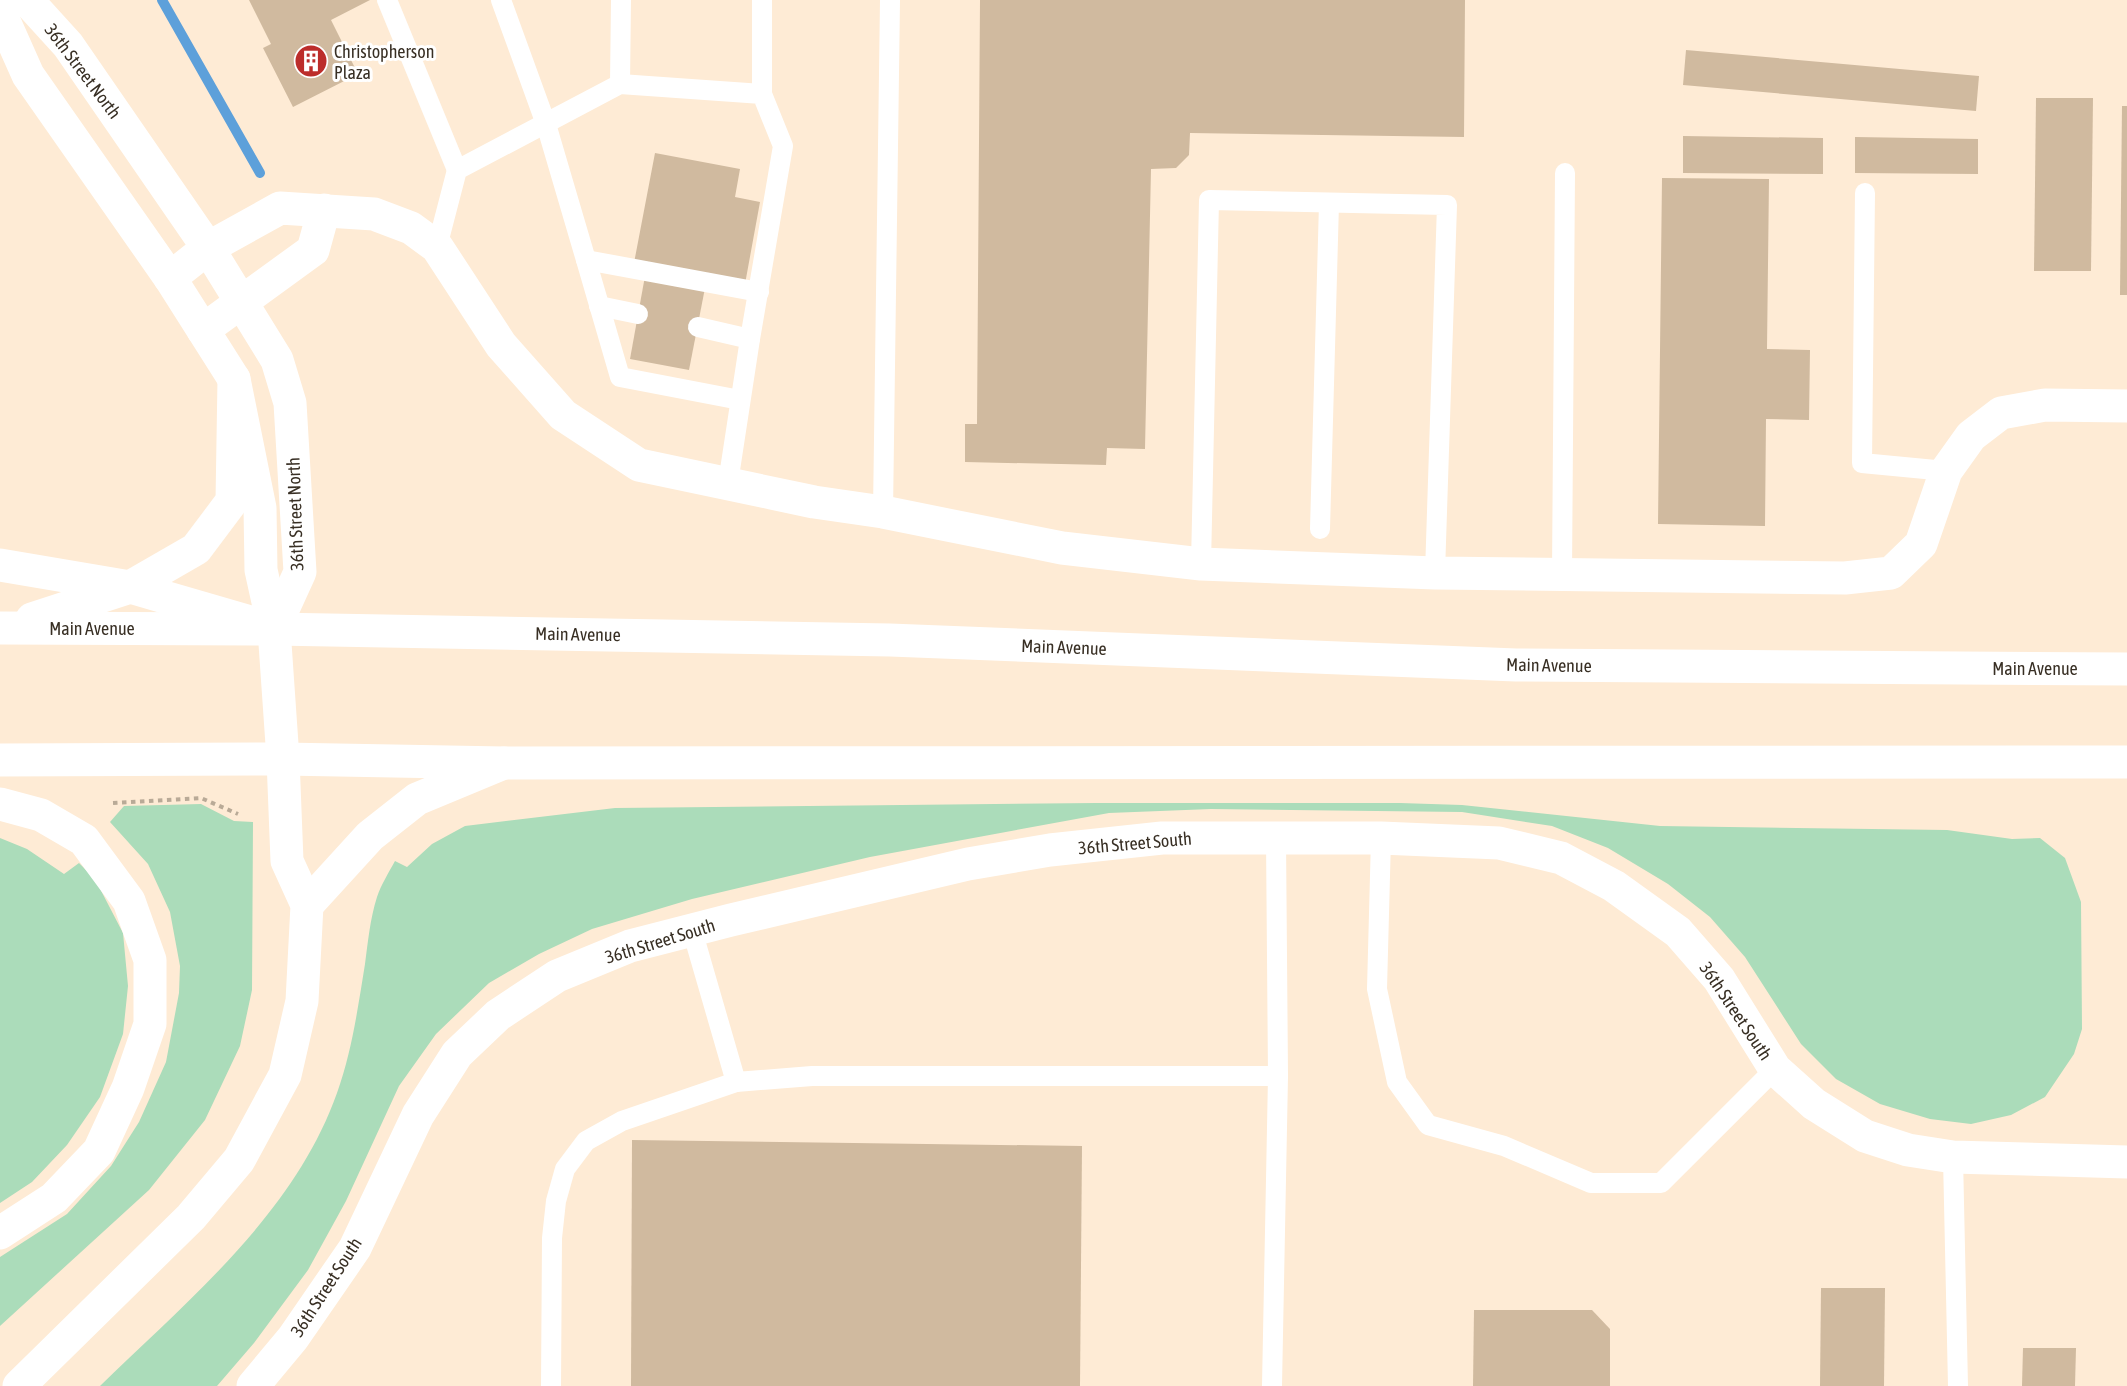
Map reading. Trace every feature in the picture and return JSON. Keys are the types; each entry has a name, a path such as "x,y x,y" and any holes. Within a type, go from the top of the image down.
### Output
{"main road":[{"name":"36th Street North","path":"27,0 68,45 208,248 277,360 290,404 300,572 274,629"},
{"name":"36th Street North","path":"0,12 28,75 170,278 234,379 260,508 261,570 274,629"},
{"path":"170,278 208,248 280,208 374,214 411,228 437,247 501,345 563,415 639,465 814,502 883,512 1062,548 1201,564 1435,573 1845,579 1891,573 1921,544 1946,471 1971,436 2001,413 2045,405 2127,406"},
{"path":"203,330 313,250 324,210"},
{"path":"2,628 130,587 196,549 232,501 234,379"},
{"path":"0,565 130,587 274,629 287,861 307,905 302,1001 285,1075 239,1160 191,1217 19,1386"},
{"name":"Main Avenue","path":"2,628 274,629 890,640 1516,665 2127,669"},
{"path":"0,760 283,759 504,763 2127,762"},
{"path":"307,905 370,836 417,799 504,763"},
{"path":"0,804 41,815 84,840 129,901 150,960 150,1024 128,1088 99,1151 54,1198 0,1233"},
{"name":"36th Street South","path":"253,1386 293,1338 355,1248 418,1115 458,1054 498,1015 557,976 630,946 968,864 1050,850 1162,838 1382,838 1499,843 1561,858 1614,886 1677,932 1719,979 1775,1069 1814,1104 1866,1136 1908,1150 1953,1157 2127,1161"}],"lane":[{"path":"387,0 457,170 437,247"},
{"path":"501,0 546,124 620,377 740,400"},
{"path":"620,84 621,0"},
{"path":"728,483 783,146 762,94 762,0"},
{"path":"883,512 890,0"},
{"path":"457,170 620,84 762,94"},
{"path":"1562,574 1565,173"},
{"path":"1865,194 1862,463 1946,471"},
{"path":"1201,564 1209,200 1447,205 1435,573"},
{"path":"1320,529 1329,203"},
{"path":"586,260 759,292"},
{"path":"599,306 638,314"},
{"path":"698,327 750,339"},
{"path":"1272,1386 1278,1076 1276,838"},
{"path":"1382,838 1377,989 1397,1082 1428,1125 1504,1146 1591,1183 1661,1183 1775,1069"},
{"path":"692,930 736,1082"},
{"path":"551,1386 552,1238 556,1202 565,1169 586,1141 622,1121 736,1082 812,1076 1278,1076"},
{"path":"1953,1157 1958,1386"}],"path":[{"path":"113,803 201,798 238,814"}],"green space":[{"path":"1097,803 1462,805 1660,826 1947,830 2012,839 2040,838 2065,858 2081,902 2082,1029 2074,1054 2045,1097 2011,1115 1971,1124 1930,1119 1880,1104 1836,1079 1801,1044 1745,957 1710,917 1668,884 1608,848 1552,826 1462,812 1211,809 1109,813 870,857 692,899 592,929 539,954 489,983 436,1034 399,1086 346,1201 308,1270 254,1343 217,1386 100,1386 236,1252 267,1216 294,1178 318,1137 337,1093 351,1045 377,897 395,861 407,867 432,844 465,826 615,808"},
{"path":"201,804 234,821 253,822 252,990 240,1046 205,1120 149,1190 0,1326 0,1257 67,1214 111,1166 139,1122 166,1062 179,993 180,966 170,912 148,864 110,822 124,806"},
{"path":"0,838 27,849 64,874 79,863 95,879 123,933 128,986 123,1034 100,1097 67,1145 32,1182 0,1203"}],"building":[{"name":"Christopherson Plaza","path":"249,0 370,0 331,20 358,74 293,107 263,48 271,44"},
{"path":"980,0 1465,0 1464,137 1190,133 1189,155 1176,168 1151,169 1145,449 1107,448 1106,465 965,462 965,424 977,424"},
{"path":"1686,50 1979,76 1976,111 1683,85"},
{"path":"2036,98 2093,98 2091,271 2034,271"},
{"path":"2122,106 2127,106 2127,295 2120,295"},
{"path":"1683,136 1823,138 1823,174 1683,173"},
{"path":"1855,137 1978,139 1978,174 1855,173"},
{"path":"655,153 740,169 735,197 760,202 745,284 634,263"},
{"path":"1662,178 1769,179 1767,349 1810,350 1809,420 1766,419 1765,526 1658,524"},
{"path":"645,276 705,288 689,370 630,359"},
{"path":"632,1140 1082,1146 1080,1386 631,1386"},
{"path":"1821,1288 1885,1288 1884,1386 1820,1386"},
{"path":"1474,1310 1592,1310 1610,1329 1610,1386 1473,1386"},
{"path":"2023,1348 2076,1348 2075,1386 2022,1386"}],"waterway":[{"path":"162,0 260,173"}],"place":[{"name":"Christopherson Plaza","path":"311,61"}]}
